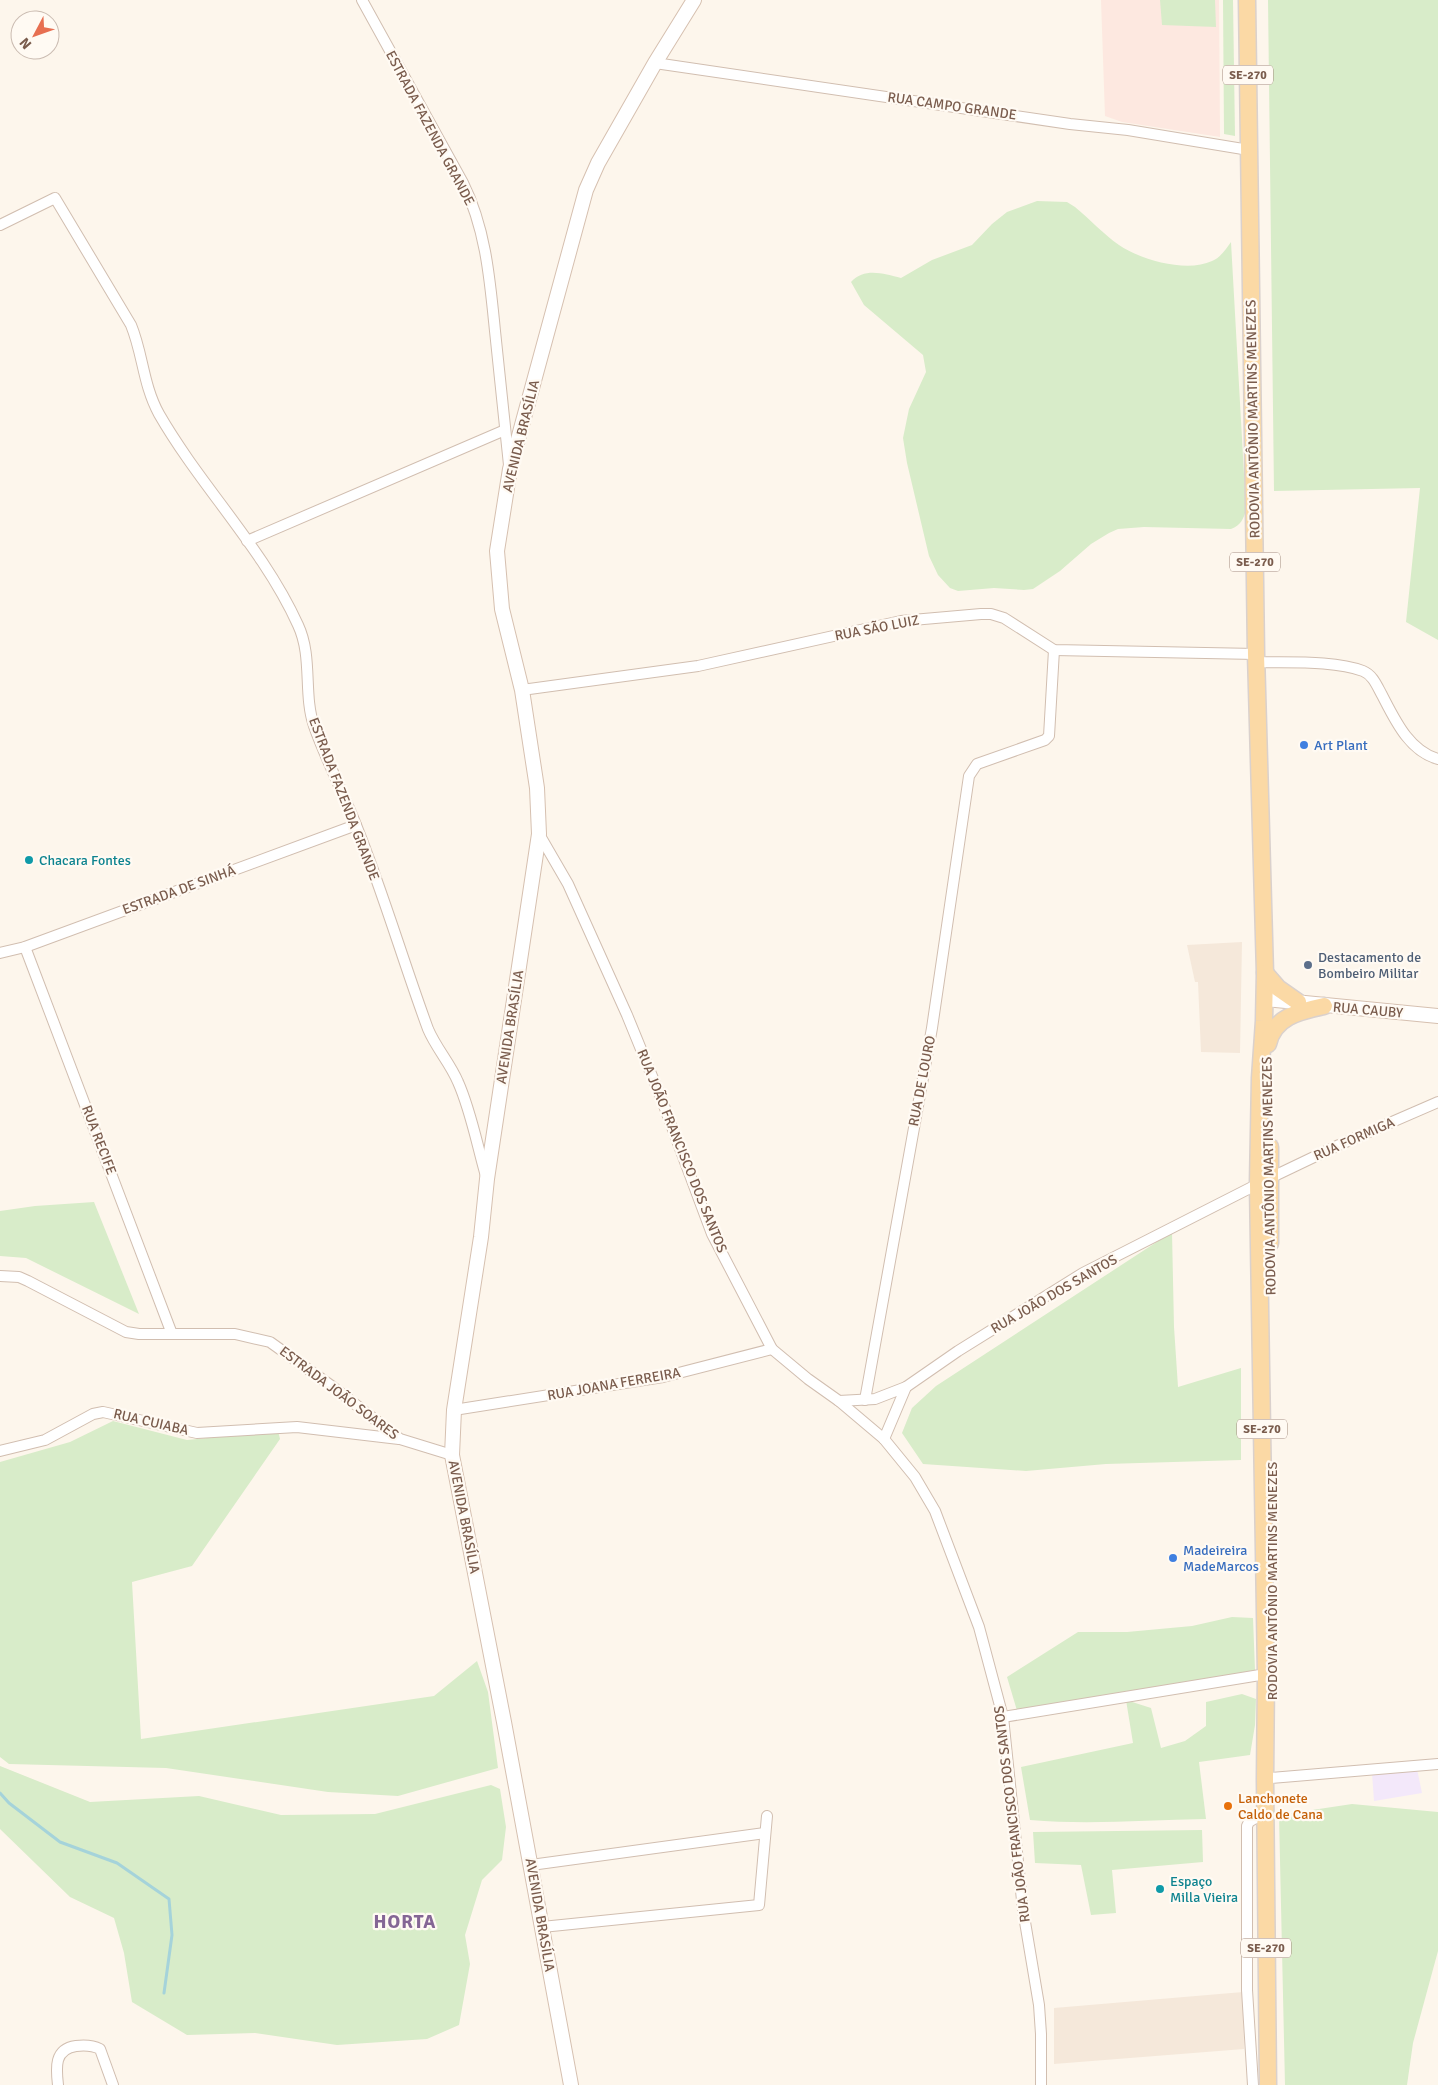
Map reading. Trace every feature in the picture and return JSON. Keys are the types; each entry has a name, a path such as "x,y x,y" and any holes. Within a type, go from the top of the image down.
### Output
{"main road":[{"name":"AVENIDA BRASÍLIA","path":"571,2085 531,1865 452,1455 454,1410 539,834 537,788 522,690 502,609 497,551 510,468 586,190 598,163 655,63 694,0"},
{"name":"RODOVIA ANTÔNIO MARTINS MENEZES","path":"1247,0 1256,658 1264,973 1264,1018 1260,1078 1273,1523 1271,1778 1274,1907 1273,2085"},
{"path":"1264,973 1278,988 1298,1002"},
{"name":"RUA CAUBY","path":"1264,999 1438,1016"},
{"path":"1268,1044 1270,1036 1277,1026 1290,1015 1298,1011 1324,1006"},
{"name":"RODOVIA ANTÔNIO MARTINS MENEZES","path":"1264,1018 1268,1044 1264,1181 1265,1812 1268,2085"}],"street":[{"name":"ESTRADA FAZENDA GRANDE","path":"362,0 463,182 476,212 482,236 491,294 510,468"},
{"name":"RUA CAMPO GRANDE","path":"655,63 1070,124 1128,130 1249,150"},
{"name":"ESTRADA FAZENDA GRANDE","path":"0,225 55,198 131,325 138,345 145,382 160,416 248,541 287,603 304,642 310,709 314,726 356,825 429,1031 460,1088 488,1179"},
{"path":"248,541 505,430"},
{"name":"RUA SÃO LUIZ","path":"522,690 698,666 901,621 981,614 991,614 1004,618 1054,650"},
{"path":"1054,650 1256,658 1314,663 1364,671 1374,681 1396,723 1409,740 1422,752 1438,759"},
{"name":"RUA DE LOURO","path":"865,1400 896,1216 932,1028 969,776 977,764 1045,740 1049,736 1051,732 1054,650"},
{"name":"ESTRADA DE SINHÁ","path":"0,953 26,947 356,825"},
{"name":"RUA JOÃO FRANCISCO DOS SANTOS","path":"539,834 568,884 627,1015 663,1103 712,1234 772,1349 884,1439 915,1477 935,1512 979,1627 1003,1717 1022,1910 1039,2005 1041,2085"},
{"name":"RUA RECIFE","path":"26,947 172,1334"},
{"name":"RUA FORMIGA","path":"1264,1181 1339,1144 1438,1102"},
{"name":"RUA JOÃO DOS SANTOS","path":"839,1401 883,1397 906,1386 958,1351 1083,1274 1264,1181"},
{"name":"ESTRADA JOÃO SOARES","path":"0,1276 19,1277 126,1332 139,1334 234,1334 270,1342 332,1386 400,1439 452,1455"},
{"name":"RUA JOANA FERREIRA","path":"454,1410 663,1378 772,1349"},
{"path":"884,1439 906,1386"},
{"name":"RUA CUIABA","path":"0,1451 46,1440 93,1414 103,1412 197,1433 297,1427 400,1439"},
{"path":"1003,1717 1266,1674"},
{"path":"1271,1778 1438,1764"},
{"path":"1252,2085 1247,1990 1247,1826 1249,1822 1265,1812"},
{"path":"542,1927 759,1906 767,1816"},
{"path":"531,1865 765,1833"},
{"path":"58,2085 58,2060 62,2051 67,2048 80,2046 95,2046 100,2049 113,2085"}],"shaded area":[{"path":"1101,0 1219,0 1220,137 1122,122 1105,116"},
{"path":"1242,942 1240,1053 1201,1052 1198,982 1195,982 1187,945"},
{"path":"1417,1769 1422,1793 1374,1801 1372,1773"},
{"path":"1243,1992 1244,2049 1054,2064 1054,2008"}],"green space":[{"path":"1160,0 1215,0 1216,27 1162,25"},
{"path":"1223,0 1233,0 1235,136 1224,134"},
{"path":"1268,0 1438,0 1438,640 1406,622 1420,488 1274,491"},
{"path":"1037,201 1067,202 1119,245 1139,256 1164,263 1190,266 1212,261 1223,253 1231,242 1246,510 1241,522 1231,529 1144,527 1118,529 1091,544 1060,571 1033,589 994,588 958,591 950,588 938,575 929,556 903,438 909,409 926,372 923,355 864,305 851,282 856,277 868,273 901,278 932,260 972,245 992,224 1007,212"},
{"path":"94,1202 139,1314 26,1258 0,1256 0,1211 35,1206"},
{"path":"1172,1232 1174,1327 1178,1387 1241,1368 1241,1460 1106,1464 1026,1471 923,1464 902,1433 912,1408 936,1386"},
{"path":"113,1421 187,1440 278,1431 280,1439 192,1566 132,1582 141,1739 434,1696 477,1661 488,1692 498,1768 398,1796 328,1792 166,1768 9,1764 0,1757 0,1462 70,1442"},
{"path":"1232,1617 1253,1618 1255,1670 1018,1714 1007,1677 1078,1632 1127,1632 1192,1626"},
{"path":"1242,1694 1256,1699 1255,1725 1250,1755 1199,1762 1206,1819 1096,1822 1030,1820 1021,1767 1133,1743 1126,1700 1151,1708 1161,1748 1185,1741 1206,1726 1206,1702"},
{"path":"0,1766 90,1802 199,1796 281,1815 375,1814 491,1785 500,1789 506,1827 502,1860 482,1880 465,1935 470,1964 459,2025 427,2039 337,2045 255,2033 187,2035 132,2002 124,1953 114,1918 70,1897 0,1829"},
{"path":"1352,1804 1438,1812 1438,1951 1413,2043 1407,2085 1285,2085 1279,1815"},
{"path":"1202,1830 1203,1862 1112,1870 1116,1913 1091,1915 1081,1865 1035,1863 1033,1832"}],"waterway":[{"path":"0,1793 9,1803 60,1842 117,1863 169,1899 172,1935 164,1993"}],"place":[{"name":"Art Plant","path":"1304,745"},
{"name":"Chacara Fontes","path":"29,860"},
{"name":"Destacamento de Bombeiro Militar","path":"1308,965"},
{"name":"Madeireira MadeMarcos","path":"1173,1558"},
{"name":"Lanchonete Caldo de Cana","path":"1228,1806"},
{"name":"Espaço Milla Vieira","path":"1160,1889"}],"district":[{"name":"HORTA","path":"405,1922"}]}
